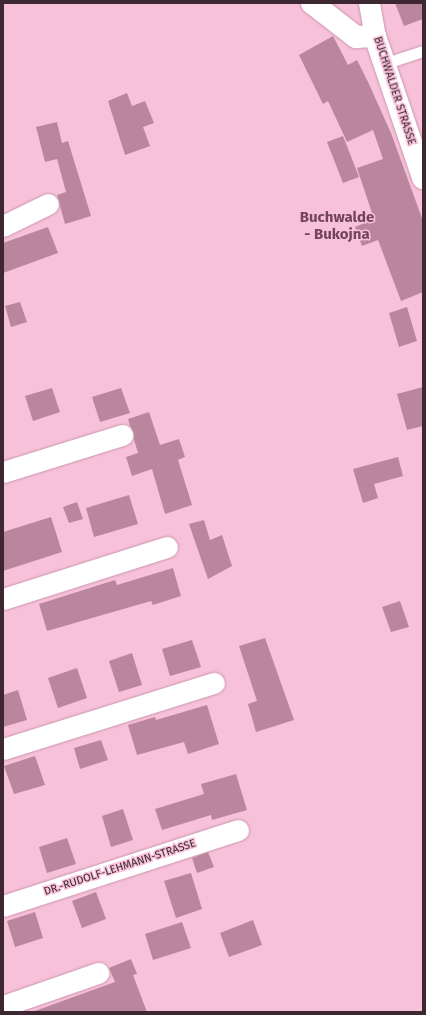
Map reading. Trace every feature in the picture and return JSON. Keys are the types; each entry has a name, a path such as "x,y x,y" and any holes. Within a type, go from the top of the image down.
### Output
{"street":[{"path":"312,3 356,37 375,36"},
{"name":"BUCHWALDER STRASSE","path":"369,3 375,36 383,64 423,178"},
{"path":"3,226 48,204"},
{"path":"3,472 122,435"},
{"path":"3,599 167,547"},
{"path":"3,749 214,684"},
{"name":"DR.-RUDOLF-LEHMANN-STRASSE","path":"3,906 238,830"},
{"path":"3,1006 98,973"}],"lane":[{"path":"383,64 423,51"}],"building":[{"path":"395,3 423,3 423,19 404,26"},
{"path":"333,36 348,65 357,60 368,82 391,133 423,221 423,292 401,301 378,240 362,246 355,227 374,219 357,168 383,159 373,130 347,142 328,101 323,104 299,55"},
{"path":"127,93 132,106 145,101 154,123 143,127 150,146 125,155 108,101"},
{"path":"57,122 62,143 68,141 91,216 65,224 57,195 66,192 57,159 45,162 36,127"},
{"path":"343,136 359,177 343,183 327,142"},
{"path":"48,227 58,253 3,273 3,243"},
{"path":"20,302 27,322 11,327 5,306"},
{"path":"407,307 417,341 399,347 389,313"},
{"path":"423,387 423,426 407,430 397,394"},
{"path":"52,388 60,412 33,421 25,396"},
{"path":"121,388 130,413 100,422 92,397"},
{"path":"149,412 160,445 179,439 185,457 178,460 192,505 165,514 152,469 132,476 126,457 138,453 128,419"},
{"path":"398,457 403,476 374,484 378,498 363,503 353,469"},
{"path":"129,495 138,524 94,537 86,508"},
{"path":"77,502 83,519 69,523 63,507"},
{"path":"51,517 62,552 3,571 3,532"},
{"path":"204,520 210,540 222,535 232,566 208,579 189,524"},
{"path":"173,568 181,596 153,605 151,601 47,631 39,604 115,580 117,585"},
{"path":"400,601 409,627 391,632 382,607"},
{"path":"265,638 294,720 256,732 248,704 257,701 239,646"},
{"path":"192,640 201,667 170,676 162,649"},
{"path":"132,653 142,685 119,692 109,661"},
{"path":"77,668 87,698 58,708 48,678"},
{"path":"18,690 27,720 3,727 3,695"},
{"path":"207,705 219,744 188,754 184,742 137,755 128,725 155,717 156,720"},
{"path":"101,740 108,760 80,769 74,748"},
{"path":"35,756 45,785 14,794 4,766"},
{"path":"236,774 247,810 212,820 211,815 162,830 155,809 204,794 201,784"},
{"path":"123,809 133,840 111,847 102,816"},
{"path":"67,838 76,864 47,873 39,847"},
{"path":"208,852 214,867 197,873 192,858"},
{"path":"191,873 202,909 176,918 164,881"},
{"path":"96,892 106,919 82,928 72,901"},
{"path":"35,912 43,938 15,947 7,921"},
{"path":"253,920 262,945 229,957 220,933"},
{"path":"182,922 191,948 153,960 145,934"},
{"path":"131,959 137,974 133,975 147,1012 32,1012 115,982 109,968"}],"district":[{"name":"Buchwalde - Bukojna","path":"337,226"}]}
